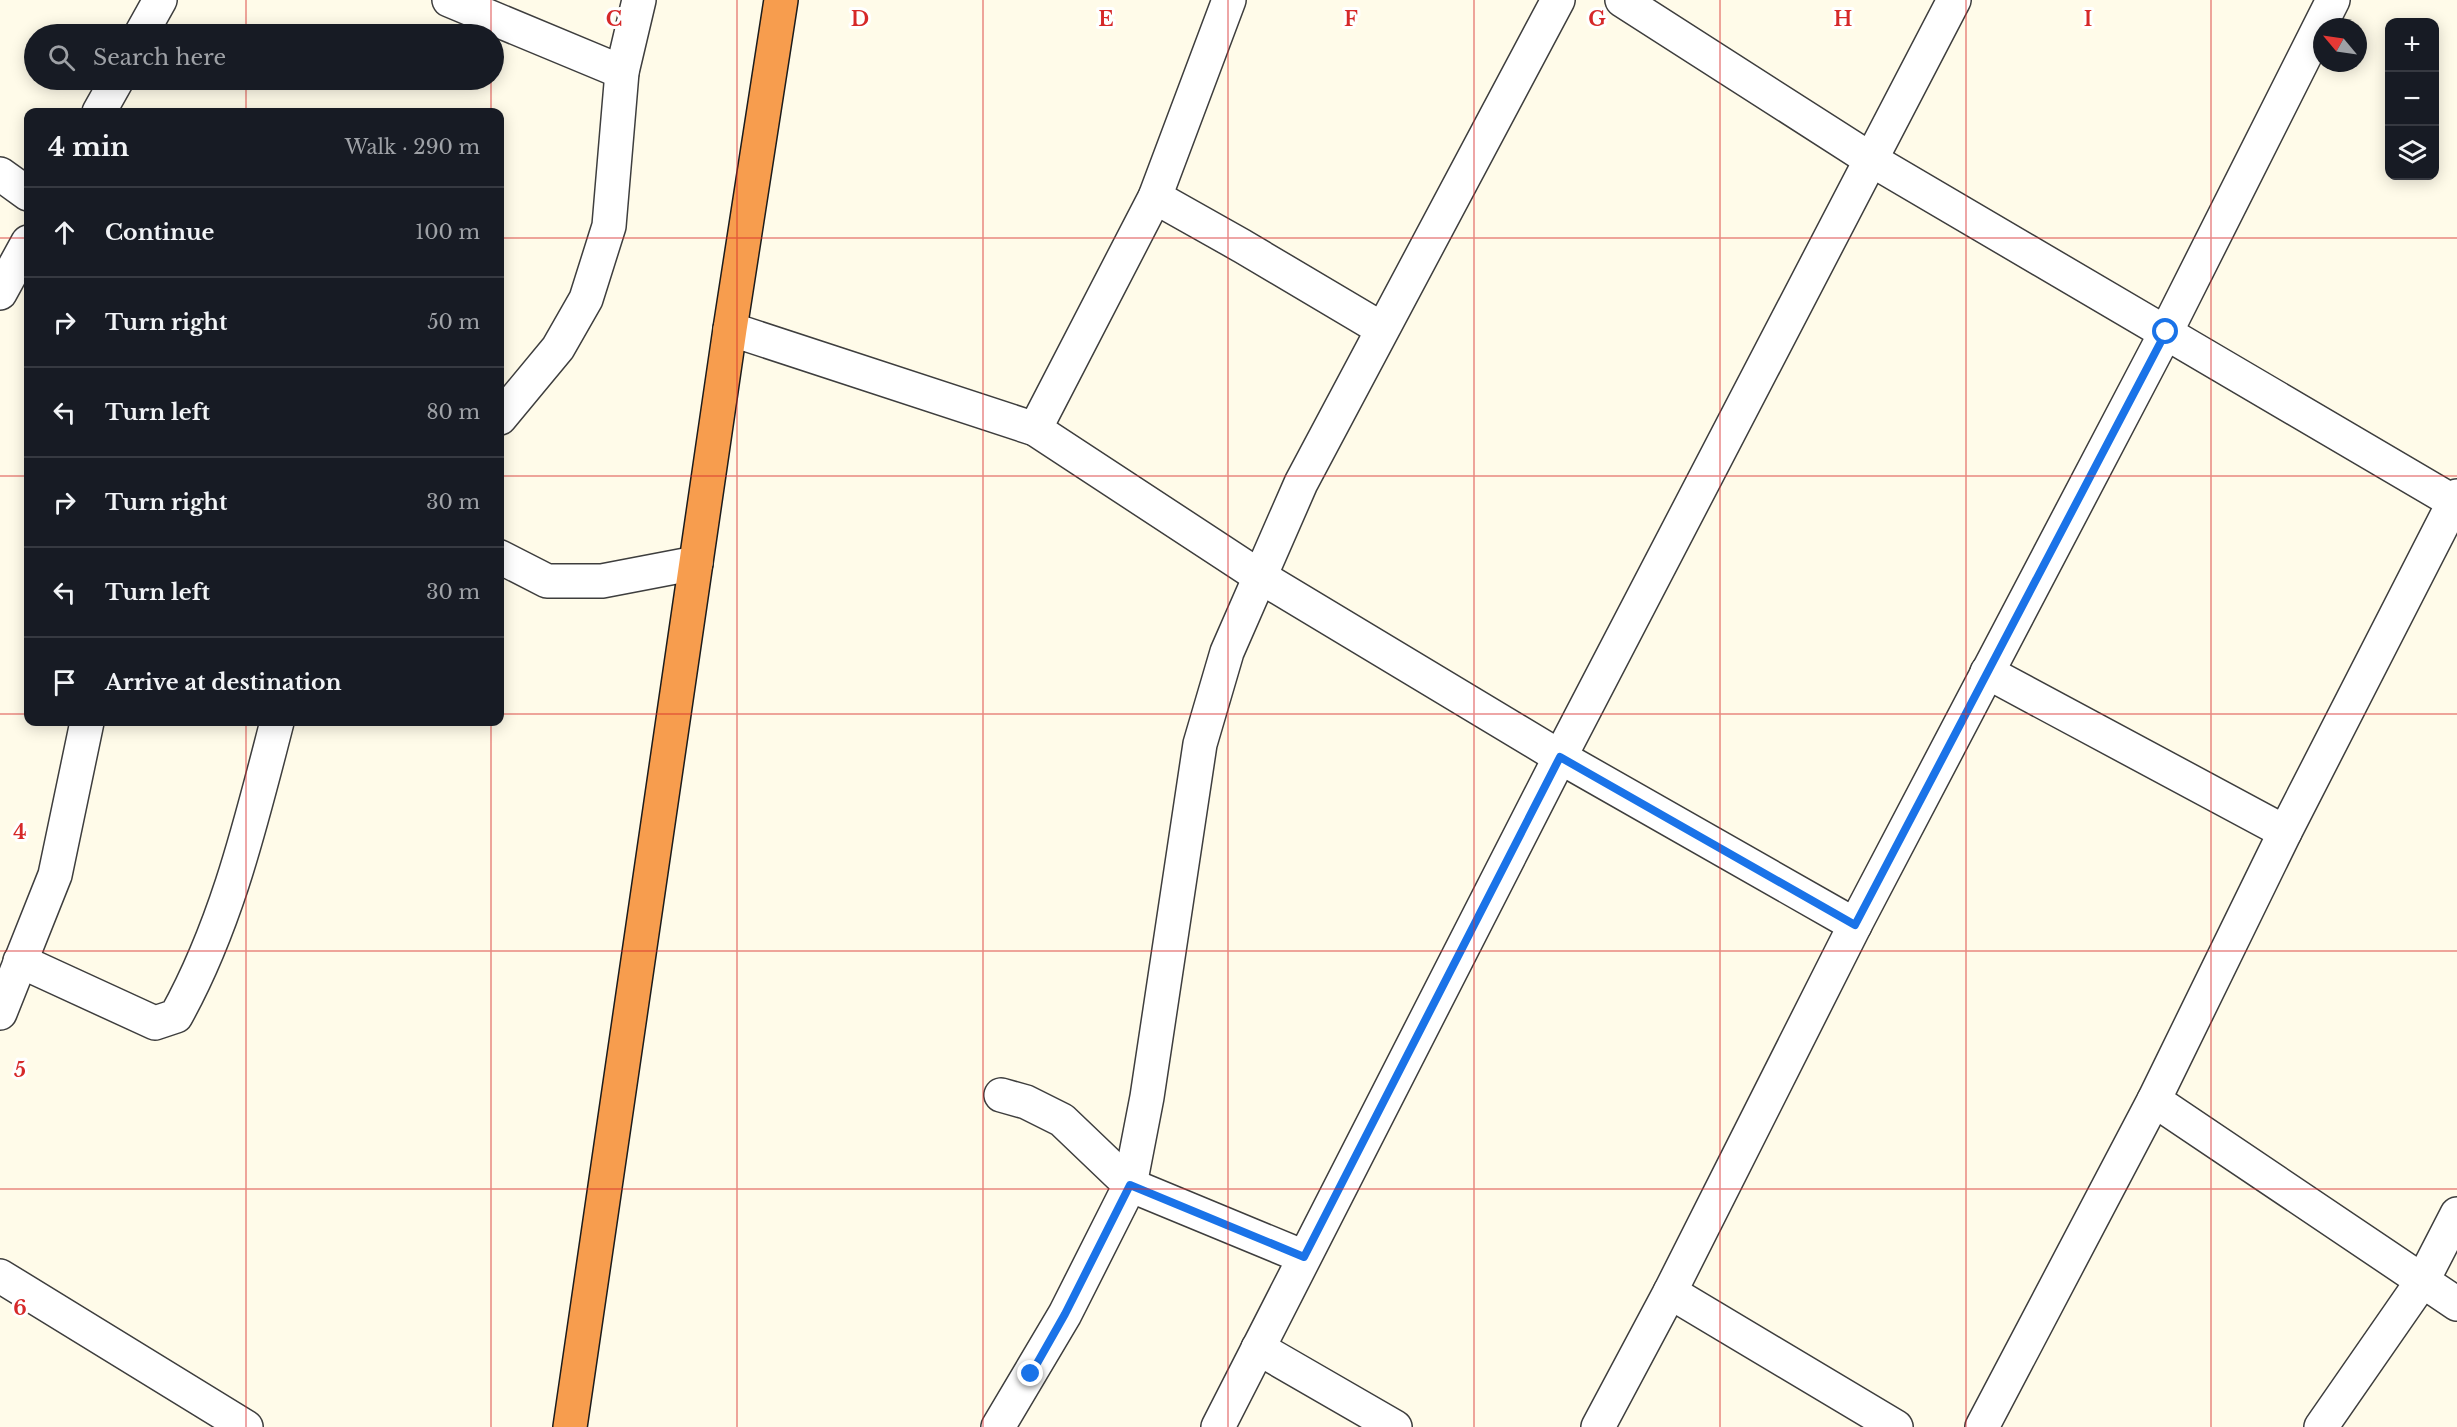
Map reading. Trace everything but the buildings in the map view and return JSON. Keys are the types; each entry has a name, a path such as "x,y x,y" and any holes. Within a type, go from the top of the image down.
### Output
{"highway":[{"path":"570,1427 730,329 781,0"}],"street":[{"path":"147,24 160,0"},
{"path":"449,0 622,72"},
{"path":"504,413 558,348 586,299 609,226 622,72 639,0"},
{"path":"1035,429 1155,197 1229,0"},
{"path":"998,1427 1065,1314 1130,1185 1147,1098 1200,744 1227,652 1300,483 1558,0"},
{"path":"1622,0 1870,159 2455,499 2285,832 2154,1100 1982,1427"},
{"path":"1218,1427 1560,757 1953,0"},
{"path":"1598,1427 1670,1292 1855,925 2166,332 2333,0"},
{"path":"101,108 111,90"},
{"path":"0,174 24,191"},
{"path":"1155,197 1382,329"},
{"path":"0,293 24,249"},
{"path":"730,329 1035,429 1259,576 1560,757 1855,925"},
{"path":"504,559 547,581 602,581 696,563"},
{"path":"1987,672 2285,832"},
{"path":"0,1013 55,875 86,726"},
{"path":"20,961 155,1023 176,1016 198,976 242,858 276,726"},
{"path":"1001,1095 1026,1102 1062,1120 1130,1185 1304,1257"},
{"path":"2154,1100 2457,1304"},
{"path":"2321,1427 2423,1280 2457,1214"},
{"path":"0,1276 246,1427"},
{"path":"1670,1292 1896,1427"},
{"path":"1258,1348 1395,1427"}],"route":[{"path":"1031,1374 1065,1314 1130,1185 1304,1257 1560,757 1855,925 2166,332"}]}
